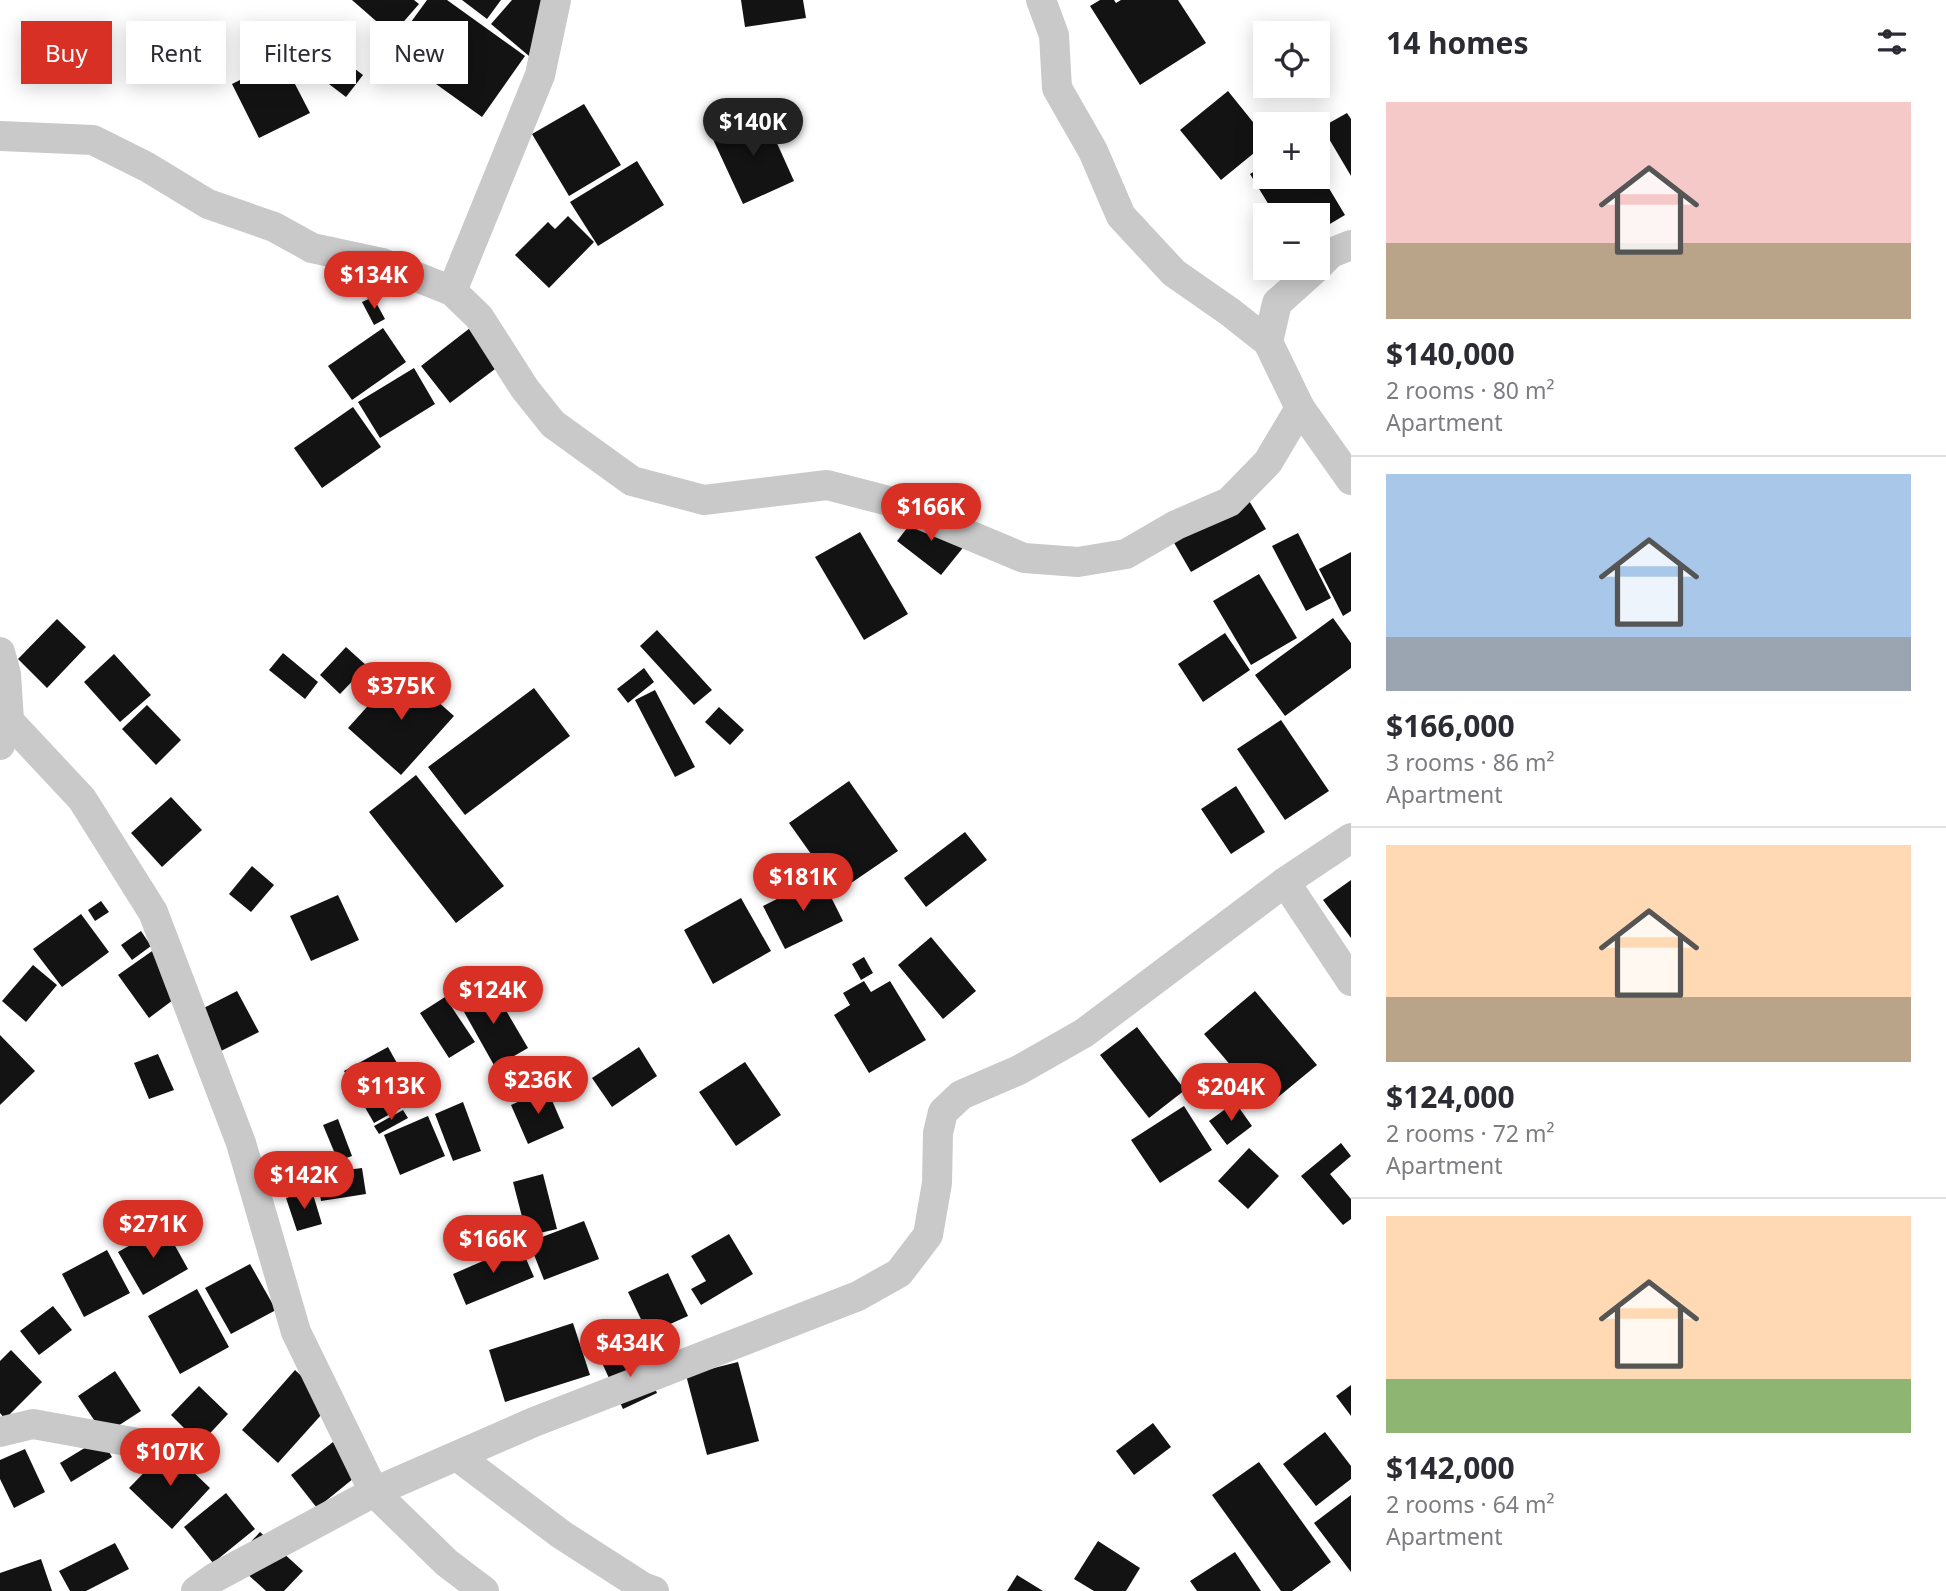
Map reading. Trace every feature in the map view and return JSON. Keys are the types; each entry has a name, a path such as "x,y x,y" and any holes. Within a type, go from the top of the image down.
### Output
{"street":[{"path":"452,291 540,75 556,0"},
{"path":"1041,0 1054,35 1057,88 1093,151 1121,216 1174,273 1268,342 1300,408 1351,480"},
{"path":"0,136 93,139 147,167 208,204 274,227 312,248 382,263 452,291 479,317 524,390 553,424 632,481 704,500 827,485 885,500 1024,558 1078,562 1126,554 1176,525 1229,502 1268,462 1300,408"},
{"path":"1330,254 1351,245"},
{"path":"1268,342 1277,303 1303,280"},
{"path":"0,652 6,674 5,733 82,799 153,912 242,1143 296,1332 374,1492 447,1563 484,1591"},
{"path":"196,1591 214,1578 374,1492 534,1422 858,1296 899,1273 929,1235 937,1183 938,1133 943,1112 961,1096 1019,1070 1084,1032 1285,882 1351,838"},
{"path":"1285,882 1351,981"},
{"path":"0,1432 33,1424 171,1449"},
{"path":"457,1456 562,1535 643,1587 654,1591"}],"building":[{"path":"352,0 414,0 419,4 404,21 376,21"},
{"path":"427,0 447,0 525,56 482,117 436,84 468,84 468,21 412,21"},
{"path":"462,0 501,0 487,19"},
{"path":"512,0 545,0 529,56 491,24"},
{"path":"741,0 803,0 806,18 745,27"},
{"path":"1100,0 1114,0 1116,3 1121,0 1178,0 1206,43 1140,85 1090,6"},
{"path":"356,70 363,75 346,97 329,84 356,84"},
{"path":"240,80 240,84 295,84 310,113 259,138 232,84"},
{"path":"1228,91 1253,122 1253,154 1221,180 1180,130"},
{"path":"584,104 621,165 569,196 532,134"},
{"path":"763,112 794,181 743,204 711,135"},
{"path":"1347,113 1351,119 1351,176 1330,141 1330,123"},
{"path":"637,161 664,205 598,246 570,202"},
{"path":"1259,189 1329,189 1345,215 1330,224 1330,203 1268,203"},
{"path":"568,216 594,242 549,288 515,255 548,222 555,229"},
{"path":"373,297 385,319 374,325 362,302"},
{"path":"383,328 406,362 352,400 328,366"},
{"path":"470,328 499,366 450,403 421,366"},
{"path":"414,368 435,404 380,438 358,402"},
{"path":"353,407 381,447 322,488 294,448"},
{"path":"1248,499 1266,529 1191,572 1173,541"},
{"path":"921,510 966,544 941,575 897,541"},
{"path":"860,532 908,614 864,640 815,557"},
{"path":"1298,533 1331,598 1306,611 1272,546"},
{"path":"1351,552 1351,611 1343,616 1319,569"},
{"path":"1259,574 1297,638 1251,665 1213,601"},
{"path":"1333,618 1351,643 1351,668 1285,716 1255,675"},
{"path":"57,619 86,647 47,688 18,659"},
{"path":"657,630 712,690 694,705 640,646"},
{"path":"1225,633 1250,670 1203,702 1178,664"},
{"path":"346,647 367,666 340,694 320,675"},
{"path":"283,653 318,682 305,699 269,670"},
{"path":"114,654 151,695 120,722 84,682"},
{"path":"644,668 654,682 628,703 617,689"},
{"path":"401,669 454,716 401,775 348,728"},
{"path":"534,688 570,736 465,815 428,767"},
{"path":"655,690 695,767 675,777 635,700"},
{"path":"147,705 181,740 156,765 122,729"},
{"path":"719,707 744,730 730,745 705,722"},
{"path":"1281,720 1329,791 1285,820 1237,749"},
{"path":"416,775 504,886 456,923 369,812"},
{"path":"849,781 898,851 838,892 789,823"},
{"path":"1236,786 1265,832 1231,854 1201,809"},
{"path":"171,797 202,830 162,867 131,833"},
{"path":"965,832 987,860 926,907 904,878"},
{"path":"252,866 274,885 251,912 229,894"},
{"path":"821,877 843,921 785,949 763,906"},
{"path":"1351,880 1351,938 1323,900"},
{"path":"338,895 359,940 311,961 290,916"},
{"path":"741,898 771,951 713,984 684,930"},
{"path":"101,901 109,912 95,921 88,910"},
{"path":"81,914 109,952 62,987 33,949"},
{"path":"141,931 151,946 132,960 121,945"},
{"path":"931,937 976,991 943,1019 898,965"},
{"path":"155,949 185,991 149,1018 118,975"},
{"path":"864,957 873,973 861,980 852,964"},
{"path":"33,965 57,985 26,1022 2,1001"},
{"path":"864,981 871,992 890,981 926,1040 869,1073 834,1015 850,1005 843,993"},
{"path":"491,985 528,1048 495,1067 459,1003"},
{"path":"237,991 259,1032 217,1053 196,1012"},
{"path":"1255,991 1317,1065 1266,1107 1204,1034"},
{"path":"445,997 475,1042 449,1058 420,1013"},
{"path":"1137,1027 1185,1090 1149,1118 1100,1055"},
{"path":"0,1035 35,1071 0,1105"},
{"path":"388,1047 417,1099 374,1123 344,1071"},
{"path":"639,1047 657,1076 612,1107 592,1078"},
{"path":"158,1054 174,1090 149,1099 134,1063"},
{"path":"745,1062 781,1115 736,1146 699,1092"},
{"path":"547,1089 564,1128 528,1144 511,1105"},
{"path":"463,1102 481,1151 453,1161 435,1114"},
{"path":"1235,1102 1252,1126 1227,1145 1209,1121"},
{"path":"1184,1106 1212,1150 1160,1183 1131,1140"},
{"path":"403,1110 408,1118 379,1134 374,1126"},
{"path":"428,1116 445,1156 400,1175 384,1135"},
{"path":"338,1119 352,1156 338,1161 323,1125"},
{"path":"1341,1143 1351,1156 1330,1174 1351,1199 1351,1219 1343,1225 1301,1176"},
{"path":"1249,1148 1279,1176 1248,1209 1218,1181"},
{"path":"362,1168 366,1194 321,1201 317,1174"},
{"path":"543,1174 557,1229 527,1236 513,1182"},
{"path":"312,1191 322,1224 297,1231 286,1198"},
{"path":"584,1221 599,1259 544,1280 529,1242"},
{"path":"164,1226 188,1269 143,1295 118,1252"},
{"path":"729,1234 753,1274 701,1305 691,1289 706,1281 691,1256"},
{"path":"520,1245 534,1277 466,1305 453,1274"},
{"path":"107,1250 130,1293 84,1317 62,1274"},
{"path":"250,1264 276,1310 231,1334 205,1288"},
{"path":"668,1273 688,1316 648,1334 628,1292"},
{"path":"197,1289 229,1347 180,1374 148,1316"},
{"path":"53,1306 72,1330 39,1355 20,1331"},
{"path":"573,1323 590,1375 505,1402 489,1350"},
{"path":"637,1349 657,1393 623,1409 603,1365"},
{"path":"11,1350 42,1382 5,1419 0,1413 0,1361"},
{"path":"738,1362 759,1441 707,1455 686,1375"},
{"path":"295,1370 331,1404 278,1463 242,1430"},
{"path":"115,1371 141,1411 104,1435 78,1396"},
{"path":"1351,1385 1351,1416 1336,1396"},
{"path":"199,1386 228,1414 200,1444 171,1415"},
{"path":"1153,1423 1171,1447 1134,1475 1116,1451"},
{"path":"1325,1432 1351,1466 1351,1479 1316,1506 1283,1464"},
{"path":"101,1438 112,1457 71,1482 60,1463"},
{"path":"333,1442 359,1474 317,1508 291,1475"},
{"path":"168,1448 210,1488 172,1529 129,1488"},
{"path":"25,1449 45,1492 14,1508 0,1479 0,1460"},
{"path":"1259,1462 1331,1562 1292,1591 1281,1591 1212,1495"},
{"path":"226,1493 255,1529 213,1563 184,1527"},
{"path":"1351,1495 1351,1572 1314,1523"},
{"path":"260,1532 303,1571 284,1591 266,1591 233,1561"},
{"path":"1098,1541 1140,1568 1126,1591 1094,1591 1074,1579"},
{"path":"115,1543 129,1569 86,1591 70,1591 59,1571"},
{"path":"1235,1552 1261,1591 1197,1591 1190,1581"},
{"path":"41,1559 52,1591 0,1591 0,1573"},
{"path":"1017,1575 1043,1591 1007,1591"}]}
